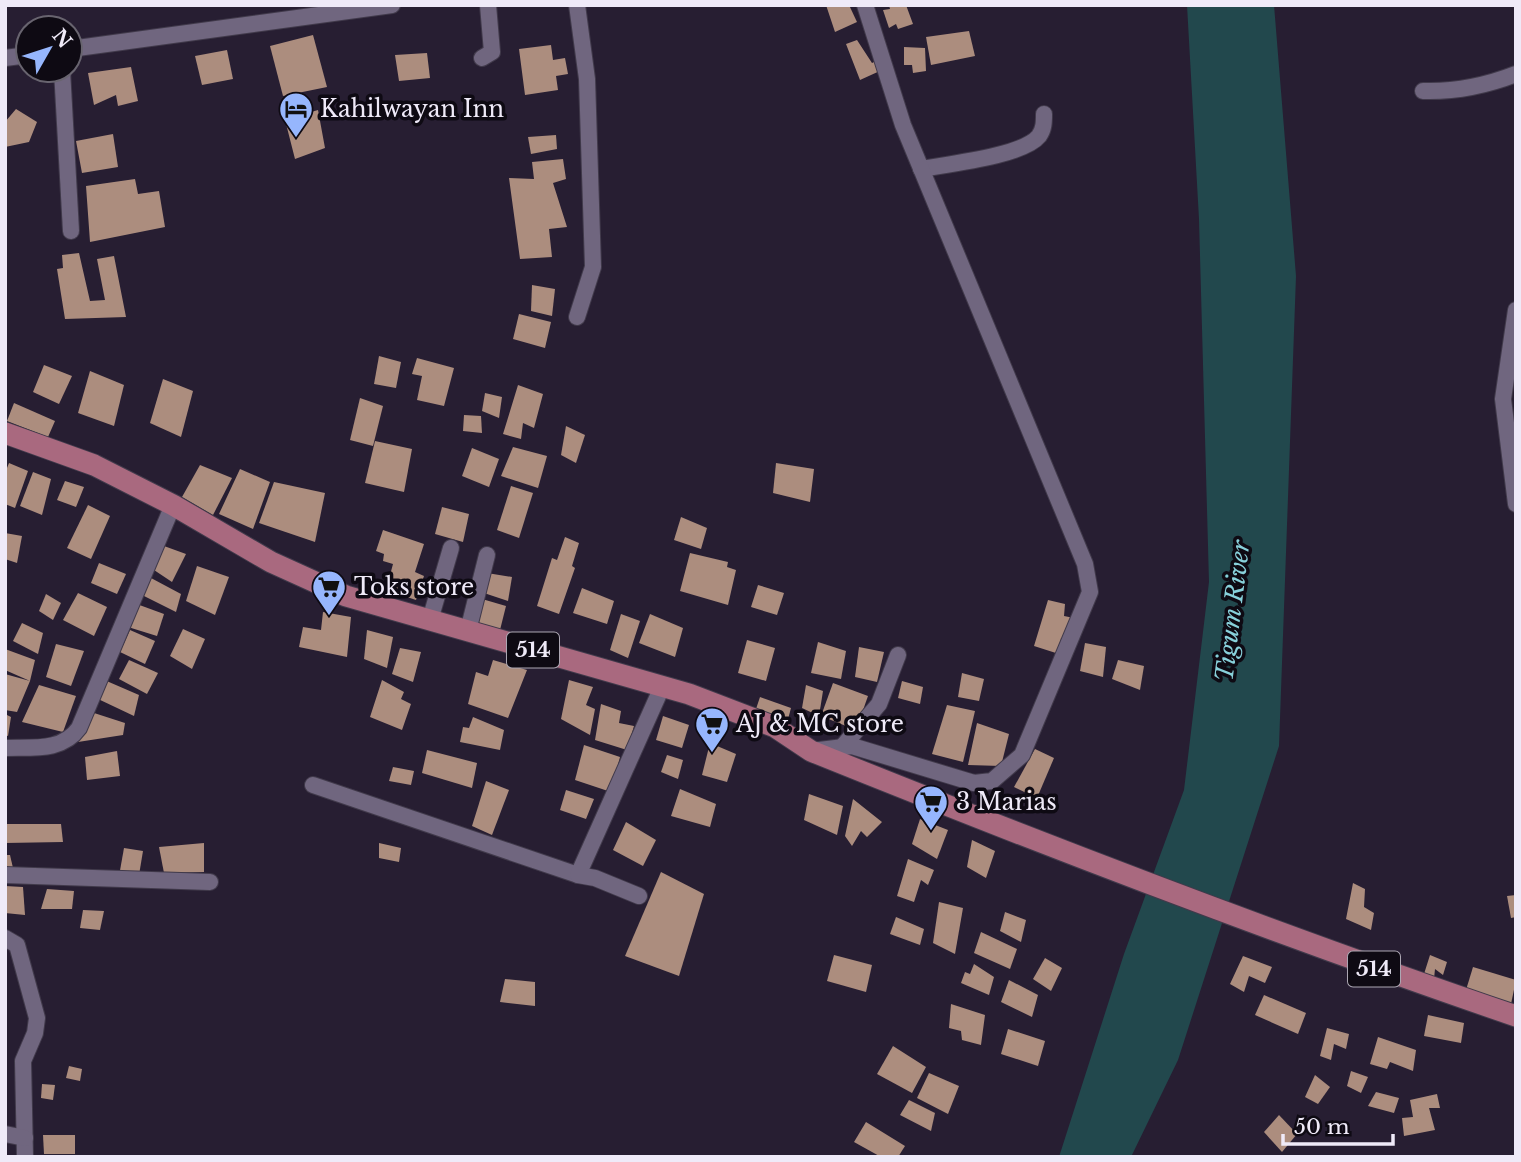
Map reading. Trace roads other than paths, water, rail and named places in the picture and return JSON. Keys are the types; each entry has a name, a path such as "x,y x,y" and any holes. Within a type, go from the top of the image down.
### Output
{"main road":[{"name":"514","path":"5,433 94,465 173,505 271,562 334,590 662,687 775,727 811,751 1068,854 1233,917 1516,1016"}],"street":[{"path":"84,47 392,5"},
{"path":"482,58 490,55 493,48 488,5"},
{"path":"577,5 587,79 593,267 577,317"},
{"path":"811,751 852,746 974,783 992,781 1022,755 1090,592 1085,564 903,125 865,5"},
{"path":"1423,91 1447,92 1490,85 1516,74"},
{"path":"63,84 71,231"},
{"path":"922,169 1003,153 1030,143 1043,127 1044,114"},
{"path":"1516,310 1511,398 1516,504"},
{"path":"5,748 57,746 71,738 79,728 173,505"},
{"path":"430,620 451,548"},
{"path":"468,631 487,555"},
{"path":"843,746 879,704 898,654"},
{"path":"578,875 662,687"},
{"path":"313,785 578,875 595,878 639,896"},
{"path":"5,875 210,882"},
{"path":"5,938 17,945 37,1017 35,1033 23,1061 26,1157"},
{"path":"5,1134 25,1138"}],"water":[{"name":"Tigum River","path":"1187,5 1274,5 1296,276 1279,746 1178,1060 1131,1157 1059,1157 1124,954 1184,790 1209,582 1199,219"}],"place":[{"name":"Kahilwayan Inn","path":"296,139"},
{"name":"Toks store","path":"329,617"},
{"name":"AJ & MC store","path":"712,754"},
{"name":"3 Marias","path":"931,832"}]}
